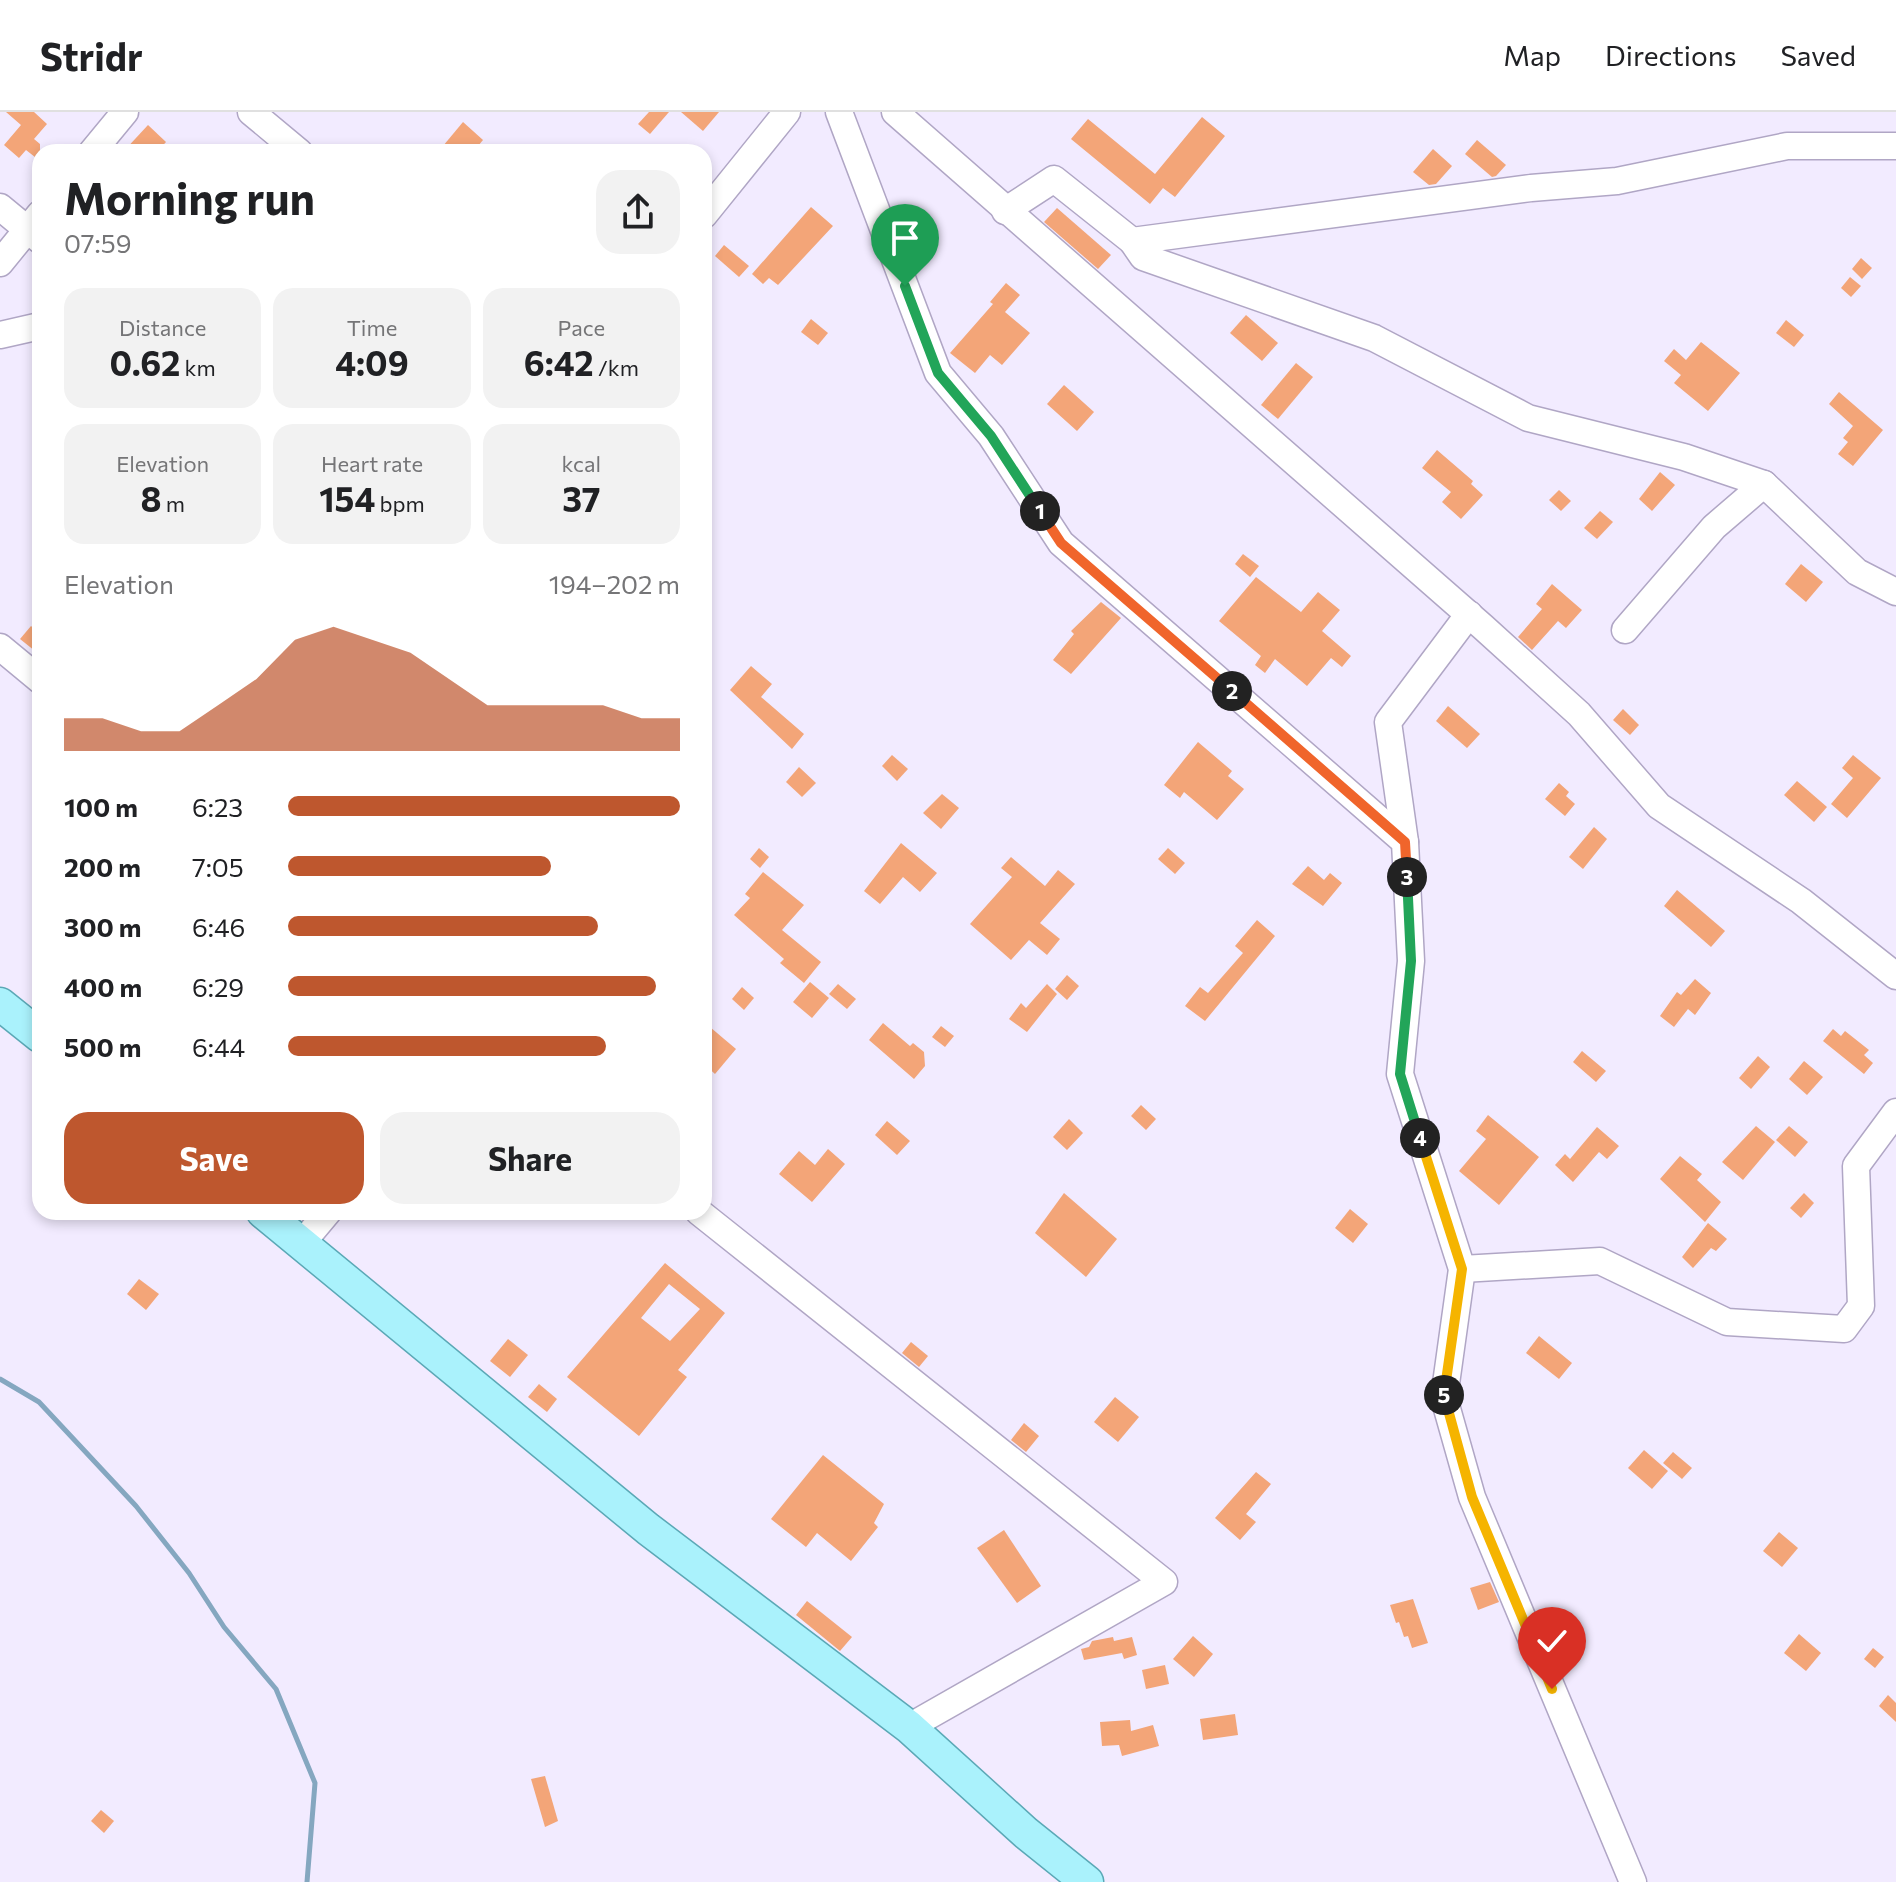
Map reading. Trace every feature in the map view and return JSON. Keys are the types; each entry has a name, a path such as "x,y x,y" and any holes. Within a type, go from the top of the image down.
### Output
{"main road":[{"path":"0,1004 32,1029"},
{"path":"273,1220 648,1529 909,1727 1026,1833 1087,1882"}],"street":[{"path":"99,144 125,112"},
{"path":"251,112 289,144"},
{"path":"712,205 787,112"},
{"path":"839,112 938,373 991,436 1061,543 1405,842"},
{"path":"895,112 1469,614 1579,714 1659,806 1801,901 1896,976"},
{"path":"1132,241 1531,188 1617,181 1787,146 1896,146"},
{"path":"1005,211 1054,179 1132,241 1143,257 1374,338 1528,418 1684,457 1764,484 1857,572 1896,592"},
{"path":"0,207 32,226"},
{"path":"0,263 32,232"},
{"path":"0,335 32,328"},
{"path":"1625,630 1714,527 1764,484"},
{"path":"1469,614 1388,722 1405,842 1411,961 1400,1074 1462,1269 1444,1398 1472,1497 1633,1882"},
{"path":"0,647 32,673"},
{"path":"1462,1269 1600,1261 1727,1322 1844,1329 1861,1306 1856,1166 1896,1112"},
{"path":"302,1243 321,1220"},
{"path":"709,1220 1164,1582 909,1727"}],"building":[{"path":"6,112 34,112 47,124 34,139 40,144 32,144 32,155 26,150 19,158 4,145 21,125"},
{"path":"649,112 669,112 650,134 638,124"},
{"path":"681,112 719,112 703,131"},
{"path":"1202,117 1225,136 1175,197 1163,188 1150,204 1071,139 1088,119 1155,174"},
{"path":"463,122 483,140 480,144 445,144"},
{"path":"148,125 166,142 164,144 130,144"},
{"path":"1477,140 1506,165 1496,176 1492,177 1465,154"},
{"path":"1433,149 1452,166 1436,184 1429,185 1413,172"},
{"path":"811,207 833,226 778,285 769,278 763,284 752,274"},
{"path":"1057,208 1111,255 1098,269 1044,222"},
{"path":"724,245 749,266 739,277 715,256"},
{"path":"1861,258 1872,268 1862,279 1852,269"},
{"path":"1850,277 1861,286 1851,297 1841,288"},
{"path":"1006,283 1020,295 1005,312 1030,333 1002,365 990,355 975,373 950,353 993,304 990,302"},
{"path":"1246,315 1278,343 1262,361 1230,333"},
{"path":"811,319 828,333 818,345 801,332"},
{"path":"1786,320 1804,335 1794,347 1776,333"},
{"path":"1701,342 1740,373 1708,411 1674,383 1681,375 1664,361 1674,349 1686,360"},
{"path":"1296,363 1313,377 1278,419 1261,405"},
{"path":"1064,385 1094,412 1077,431 1047,404"},
{"path":"1839,392 1883,430 1853,466 1838,454 1848,442 1843,438 1853,426 1829,404"},
{"path":"1437,450 1473,481 1471,484 1483,495 1461,519 1442,502 1451,492 1422,468"},
{"path":"1660,472 1675,485 1652,511 1639,499"},
{"path":"1559,490 1571,501 1561,511 1549,500"},
{"path":"1600,511 1613,522 1597,539 1584,528"},
{"path":"1243,554 1259,566 1250,577 1235,564"},
{"path":"1801,564 1823,582 1806,602 1785,584"},
{"path":"1256,577 1301,612 1318,592 1340,610 1322,631 1351,656 1342,667 1331,658 1307,686 1275,659 1265,673 1255,665 1261,656 1219,621"},
{"path":"1552,584 1582,610 1566,628 1558,621 1532,650 1518,637 1542,609 1536,604"},
{"path":"1101,602 1121,618 1071,674 1053,660 1074,634 1071,631"},
{"path":"31,626 32,627 32,649 20,639"},
{"path":"751,666 772,684 761,697 804,734 792,749 730,690"},
{"path":"1448,706 1480,734 1467,748 1436,721"},
{"path":"1623,709 1639,725 1630,735 1613,720"},
{"path":"1198,742 1232,771 1228,776 1244,789 1217,820 1184,792 1180,798 1164,785"},
{"path":"892,755 908,769 897,781 882,766"},
{"path":"1853,755 1881,778 1847,818 1831,804 1853,778 1842,768"},
{"path":"799,767 816,783 802,797 786,782"},
{"path":"1797,781 1827,807 1814,822 1784,795"},
{"path":"1559,783 1569,792 1566,796 1575,804 1565,816 1545,799"},
{"path":"942,794 959,808 941,829 923,813"},
{"path":"1594,827 1607,839 1583,869 1569,857"},
{"path":"901,843 937,873 920,892 903,877 880,904 864,891"},
{"path":"759,848 769,857 760,868 750,859"},
{"path":"1168,848 1185,863 1175,874 1158,859"},
{"path":"1011,857 1045,886 1058,870 1075,884 1040,923 1060,939 1047,955 1029,940 1011,960 970,924 1012,877 1001,868"},
{"path":"1308,866 1324,880 1330,873 1342,883 1323,906 1292,884"},
{"path":"763,872 804,905 782,930 821,962 804,983 780,963 784,959 734,915 750,898 745,894"},
{"path":"1677,890 1725,931 1711,947 1664,906"},
{"path":"1257,920 1275,936 1205,1021 1185,1006 1200,987 1208,993 1243,953 1235,946"},
{"path":"1067,975 1079,986 1067,1000 1055,989"},
{"path":"1695,979 1711,993 1695,1015 1688,1009 1674,1027 1660,1016 1677,992 1681,995"},
{"path":"810,982 829,998 812,1018 793,1002"},
{"path":"838,984 856,999 847,1009 829,994"},
{"path":"1047,984 1057,994 1027,1032 1009,1019 1021,1003 1026,1008"},
{"path":"742,987 754,998 744,1010 732,999"},
{"path":"883,1023 910,1046 913,1043 924,1052 925,1066 914,1079 869,1040"},
{"path":"941,1026 954,1036 945,1047 932,1037"},
{"path":"712,1029 736,1049 715,1074 712,1071"},
{"path":"1833,1029 1841,1036 1845,1031 1869,1050 1864,1055 1873,1063 1864,1074 1823,1041"},
{"path":"1582,1051 1606,1071 1596,1082 1573,1062"},
{"path":"1758,1056 1770,1067 1751,1089 1739,1078"},
{"path":"1804,1061 1823,1077 1807,1095 1789,1079"},
{"path":"1141,1105 1156,1119 1146,1130 1131,1116"},
{"path":"1488,1115 1539,1157 1499,1205 1459,1171 1486,1139 1476,1131"},
{"path":"1069,1119 1083,1133 1067,1150 1053,1137"},
{"path":"887,1121 910,1141 897,1155 875,1135"},
{"path":"1756,1126 1775,1142 1743,1180 1722,1162"},
{"path":"1789,1126 1808,1142 1795,1157 1776,1140"},
{"path":"1597,1127 1619,1146 1607,1159 1599,1152 1573,1182 1555,1165 1565,1154 1570,1159"},
{"path":"828,1149 845,1164 812,1202 779,1174 799,1151 815,1165"},
{"path":"1680,1156 1702,1174 1697,1180 1721,1202 1705,1222 1660,1179"},
{"path":"1064,1193 1117,1239 1086,1277 1035,1233"},
{"path":"1804,1193 1814,1203 1801,1218 1790,1208"},
{"path":"1350,1209 1368,1224 1353,1243 1335,1228"},
{"path":"1708,1223 1727,1239 1716,1251 1711,1248 1693,1268 1682,1257"},
{"path":"665,1263 725,1313 678,1370 687,1377 639,1436 567,1377","holes":["669,1284 700,1309 670,1341 641,1318"]},
{"path":"139,1279 159,1294 146,1310 127,1294"},
{"path":"1539,1336 1572,1363 1559,1379 1526,1353"},
{"path":"508,1339 528,1355 510,1377 490,1361"},
{"path":"911,1342 928,1356 919,1367 902,1353"},
{"path":"539,1384 557,1399 547,1412 528,1397"},
{"path":"1115,1397 1139,1417 1118,1442 1094,1422"},
{"path":"1024,1423 1039,1436 1026,1452 1011,1440"},
{"path":"1644,1450 1668,1471 1652,1489 1628,1468"},
{"path":"1673,1452 1692,1468 1682,1479 1663,1463"},
{"path":"823,1455 884,1504 874,1523 878,1527 851,1561 817,1533 806,1547 771,1519"},
{"path":"1256,1472 1271,1484 1246,1514 1256,1522 1240,1540 1215,1518"},
{"path":"1004,1530 1041,1586 1017,1603 977,1548"},
{"path":"1779,1532 1798,1548 1782,1567 1763,1551"},
{"path":"1490,1582 1499,1602 1478,1610 1470,1588"},
{"path":"1413,1599 1428,1643 1412,1648 1408,1636 1404,1637 1399,1622 1396,1623 1390,1605"},
{"path":"807,1601 852,1637 840,1651 796,1615"},
{"path":"1799,1634 1821,1653 1806,1671 1784,1653"},
{"path":"1193,1636 1213,1654 1194,1677 1173,1659"},
{"path":"1113,1637 1114,1641 1132,1637 1137,1655 1124,1659 1122,1653 1084,1660 1081,1649 1089,1647 1092,1641"},
{"path":"1873,1648 1884,1657 1875,1668 1864,1659"},
{"path":"1165,1665 1169,1684 1146,1689 1142,1670"},
{"path":"1888,1695 1896,1703 1896,1722 1879,1706"},
{"path":"1235,1714 1238,1735 1203,1740 1200,1719"},
{"path":"1130,1720 1131,1731 1153,1725 1159,1746 1122,1756 1119,1745 1102,1746 1100,1722"},
{"path":"545,1776 558,1821 545,1827 531,1779"},
{"path":"101,1810 114,1821 104,1833 91,1821"}],"waterway":[{"path":"0,1379 39,1402 136,1506 189,1573 224,1627 276,1689 315,1783 307,1882"}],"route":[{"path":"905,286 938,373 991,436 1061,543 1405,842 1411,961 1400,1074 1462,1269 1444,1398 1472,1497 1552,1689"}]}
